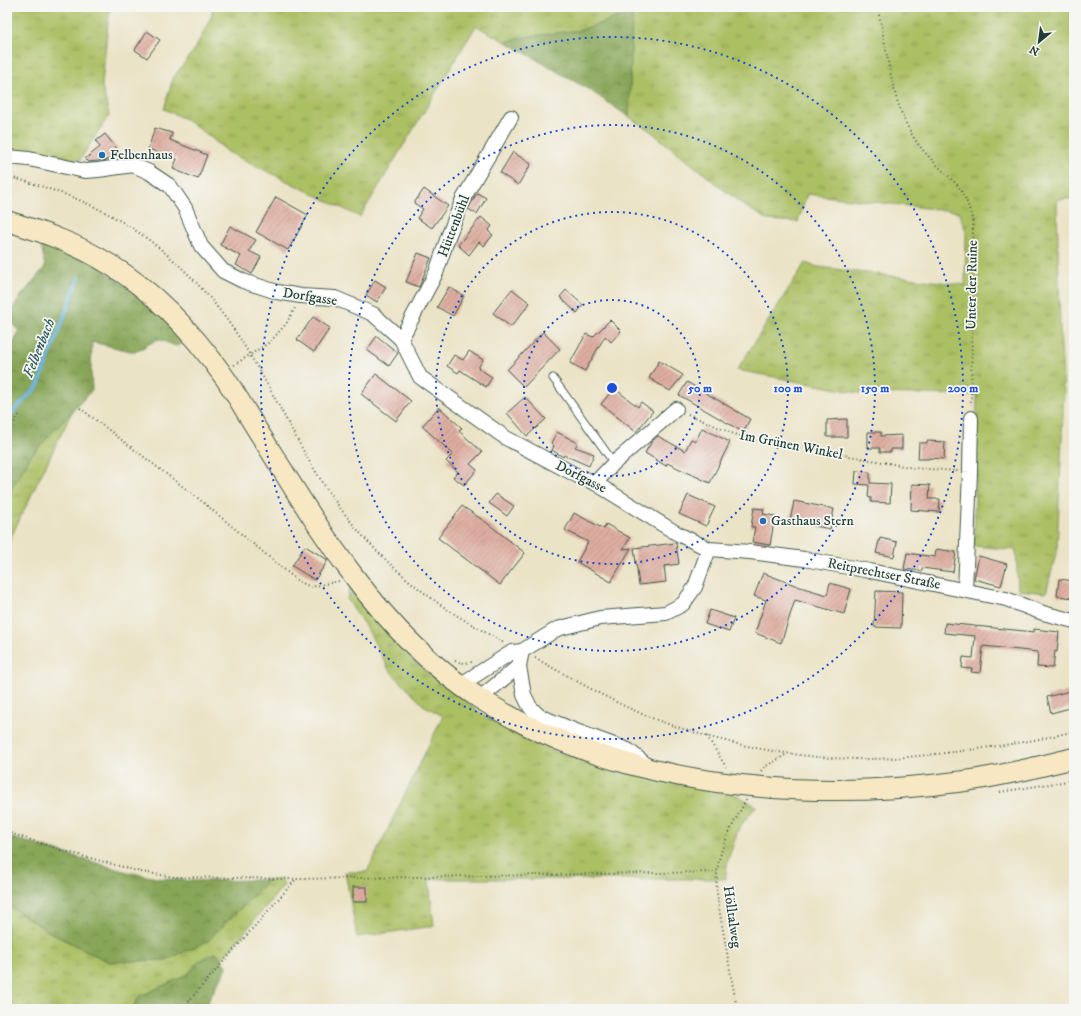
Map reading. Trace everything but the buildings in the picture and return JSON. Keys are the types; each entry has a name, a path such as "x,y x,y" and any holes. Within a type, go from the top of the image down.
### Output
{"main road":[{"path":"7,221 74,244 110,264 145,290 173,316 200,346 226,379 300,498 354,577 382,611 437,666 460,685 514,718 547,735 614,759 705,780 749,786 836,790 919,786 968,781 1074,758"}],"street":[{"name":"Hüttenbühl","path":"401,339 436,273 463,199 511,117"},
{"name":"Dorfgasse","path":"7,157 29,159 85,171 133,164 149,172 170,186 185,208 201,246 223,272 243,281 277,292 301,296 335,298 373,314 401,339 420,377 506,438 578,476 595,483 678,534 709,549"},
{"path":"595,483 614,463 676,409"},
{"path":"965,590 971,418"},
{"path":"690,540 702,567"},
{"path":"460,685 512,652 522,651 557,629 600,618 666,613 683,604 695,587 709,549"},
{"name":"Reitprechtser Straße","path":"709,549 804,559 965,590 1006,599 1043,613 1074,621"},
{"path":"522,651 519,666 524,695 530,708 539,716 628,750 652,769"},
{"path":"480,698 519,666"}],"lane":[{"path":"553,378 614,463"},
{"path":"547,735 576,731"}],"path":[{"name":"Unter der Ruine","path":"877,7 892,81 901,112 910,131 922,149 958,185 970,208 973,223 971,418"},
{"path":"7,177 40,185 99,209 125,223 148,239 176,262 216,305 251,355 287,422 324,485 344,513 366,539 388,561 434,599 461,618 504,643 522,651 619,703 670,725 707,736 751,747 833,758 864,759 907,757 1036,740 1074,731"},
{"path":"229,367 251,355 270,342 286,324 301,296"},
{"path":"80,408 199,499 298,581 311,587 354,577"},
{"name":"Im Grünen Winkel","path":"676,409 732,433 753,440 796,446 914,468 970,472"},
{"path":"7,432 20,414"},
{"path":"707,736 728,770"},
{"path":"749,786 766,766 788,753"},
{"name":"Hölltalweg","path":"737,1009 719,908 717,872 720,858 731,830 748,798 749,786"},
{"path":"7,832 61,850 141,872 174,877 296,878 717,872"},
{"path":"186,1009 188,1002 296,878"}],"green space":[{"path":"7,7 111,7 108,21 102,86 109,115 80,160 7,152"},
{"path":"212,7 1074,7 1074,198 1057,200 1060,331 1064,393 1057,550 1046,593 1018,590 1016,550 974,546 977,395 859,393 737,370 805,263 818,267 965,285 966,232 959,212 807,194 798,222 768,220 743,205 649,130 629,117 632,13 581,30 525,37 506,42 476,26 360,217 228,152 204,132 183,118 164,109 173,78 195,49 212,15"},
{"path":"632,13 629,117 591,91 506,42 525,37 581,30"},
{"path":"40,238 89,258 168,319 185,343 176,346 158,339 135,352 92,342 92,390 30,457 7,497 7,358 19,331 7,318 21,296 45,267"},
{"path":"74,408 7,545 7,497 30,457"},
{"path":"350,587 415,662 487,718 552,751 627,772 735,794 756,806 739,828 728,860 725,879 429,879 434,926 357,937 345,872 367,872 443,716 423,705 389,670 369,632 347,599"},
{"path":"7,836 123,871 156,878 190,881 269,880 208,941 166,960 109,962 51,933 7,905"},
{"path":"269,880 282,880 284,885 222,959 216,953 199,961 187,975 140,996 131,1009 7,1009 7,905 51,933 109,962 166,960 208,941"},
{"path":"216,953 227,967 204,1009 131,1009 140,996 187,975 199,961"}],"waterway":[{"name":"Felbenbach","path":"7,418 38,386 79,277"}],"place":[{"name":"Felbenhaus","path":"102,155"},
{"name":"Gasthaus Stern","path":"763,521"}]}
